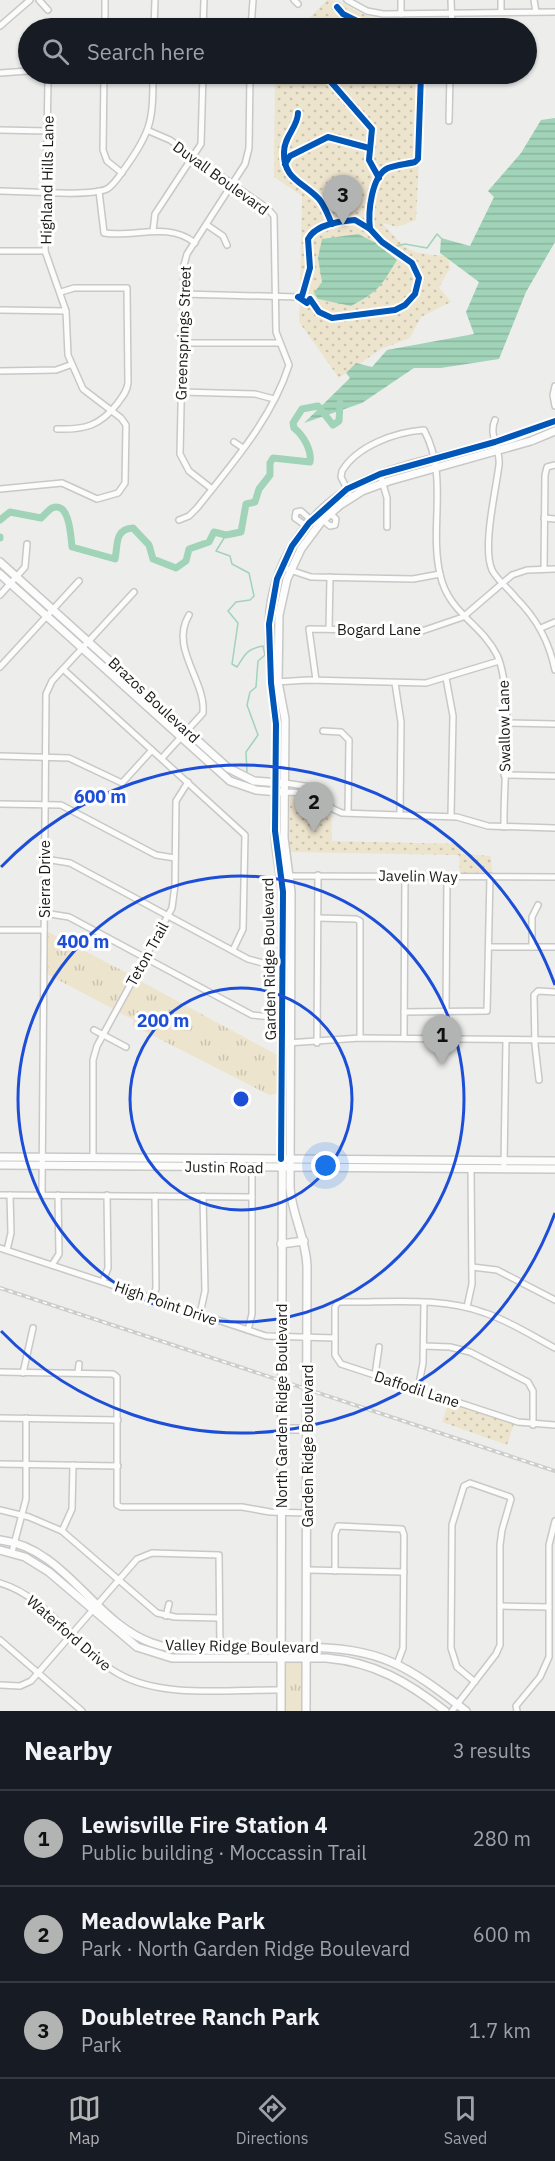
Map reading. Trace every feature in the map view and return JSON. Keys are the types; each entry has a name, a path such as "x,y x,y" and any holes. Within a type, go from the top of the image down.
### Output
{"main road":[{"path":"285,877 285,719 274,682 279,615 290,570 323,520 352,497 383,483 496,446 555,421"},
{"path":"276,783 276,724 270,608 281,567 309,523 347,489 380,474 433,459 555,431"},
{"name":"Brazos Boulevard","path":"0,562 241,777 254,781 285,783"},
{"name":"Brazos Boulevard","path":"0,574 230,780 256,790 284,792"},
{"path":"118,681 125,673"},
{"name":"Garden Ridge Boulevard","path":"276,783 275,831 285,877 286,964 282,1018 286,1043"},
{"path":"286,964 288,1079"},
{"name":"Garden Ridge Boulevard","path":"288,1079 291,1199 304,1241 307,1337 306,1711"},
{"name":"North Garden Ridge Boulevard","path":"282,1711 281,1163 282,1100 288,1079"},
{"path":"267,1159 277,1151 282,1138"},
{"name":"Justin Road","path":"0,1157 42,1162 267,1159 281,1163"},
{"name":"Justin Road","path":"0,1165 93,1158 252,1167 290,1163 504,1165 555,1169"},
{"name":"Justin Road","path":"439,1165 471,1169 555,1161"},
{"path":"281,1244 304,1241"},
{"path":"281,1429 307,1429"},
{"name":"Valley Ridge Boulevard","path":"0,1540 14,1542 54,1563 127,1640 152,1654 172,1658 323,1658 363,1663 410,1684 445,1711"},
{"name":"Valley Ridge Boulevard","path":"0,1550 12,1552 49,1572 131,1633 153,1644 173,1648 220,1649 281,1646 359,1650 397,1664 466,1711"},
{"path":"220,1649 220,1658"},
{"path":"363,1663 368,1656 389,1660"},
{"path":"306,1672 323,1658"}],"street":[{"path":"0,26 30,0"},
{"path":"39,0 48,10"},
{"path":"105,0 105,18"},
{"path":"154,18 155,0"},
{"path":"203,18 204,0"},
{"path":"252,18 253,0"},
{"path":"347,0 367,11 401,14 554,11"},
{"path":"401,14 402,0"},
{"path":"451,0 452,18"},
{"path":"501,0 501,12"},
{"path":"534,0 536,12"},
{"path":"0,73 18,72"},
{"name":"Highland Hills Lane","path":"0,489 55,483 67,485 94,499 118,493 125,483 126,435 123,420 83,389 70,364 66,311 45,251 46,84"},
{"path":"104,84 103,150 107,161 122,173"},
{"path":"0,191 99,191 107,189 122,173 149,131 153,114 153,84"},
{"path":"153,231 155,214 194,157 201,138 203,84"},
{"name":"Greensprings Street","path":"212,489 189,471 181,457 184,262 245,164 249,148 250,84"},
{"path":"449,121 450,84"},
{"path":"0,130 47,131"},
{"name":"Duvall Boulevard","path":"149,131 170,140 268,209 274,216 278,343 289,365 274,399 243,448 189,516 179,520"},
{"path":"99,191 104,233 153,231 177,233 195,243"},
{"path":"207,225 223,236 227,245"},
{"path":"0,251 45,251"},
{"path":"57,429 93,426 112,410 128,388 127,288 74,288 61,292"},
{"path":"183,294 298,297"},
{"path":"0,310 66,311"},
{"path":"182,342 278,343"},
{"path":"0,371 56,370 70,364"},
{"path":"555,386 553,395 555,406"},
{"path":"181,392 255,394 274,399"},
{"path":"495,420 493,431 500,460 490,521 492,570 541,628 555,670"},
{"name":"Swallow Lane","path":"347,489 341,477 344,466 364,449 380,441 424,430 436,467 439,486 440,574 451,602 491,646 499,661 505,682 504,827"},
{"path":"234,442 243,448"},
{"path":"544,569 547,467 555,465"},
{"path":"380,474 387,498 387,526"},
{"path":"347,489 352,497"},
{"path":"323,520 330,526 334,526 336,521 330,513"},
{"path":"544,518 555,519"},
{"path":"0,595 27,562 27,544"},
{"path":"281,567 311,577 413,579 440,574"},
{"name":"Bogard Lane","path":"316,680 309,629 422,631 463,617 501,581 517,572 555,569"},
{"path":"329,629 330,577"},
{"path":"0,667 79,581"},
{"name":"Sierra Drive","path":"42,1195 46,694 52,681 134,592"},
{"path":"162,758 202,717 204,710 201,692 184,647 184,624 189,615"},
{"path":"541,628 555,622"},
{"path":"274,682 316,680 426,683 499,661"},
{"path":"63,669 245,835 243,929 233,950"},
{"path":"446,678 453,716 451,816"},
{"path":"395,683 401,722 400,815"},
{"path":"505,723 555,724"},
{"path":"323,731 341,732 349,740 348,813"},
{"path":"0,756 76,759 122,783 152,750"},
{"path":"504,775 555,776"},
{"name":"Teton Trail","path":"93,1158 93,1060 103,1035 167,915 174,896 176,801 188,782"},
{"name":"Brazos Boulevard","path":"285,783 306,784 336,811 451,816 504,827 555,828"},
{"name":"Brazos Boulevard","path":"284,792 308,793 324,800"},
{"path":"0,804 45,804 66,807 156,855 175,858"},
{"path":"45,859 70,863 259,962 286,964"},
{"path":"317,1043 318,875"},
{"name":"Javelin Way","path":"285,877 318,875 555,877"},
{"path":"404,1038 405,876"},
{"path":"404,1012 487,1011 490,876"},
{"path":"446,1013 447,877"},
{"path":"532,947 532,917 538,905"},
{"path":"44,913 69,917 252,1015 282,1018"},
{"path":"318,918 360,921 360,1038"},
{"path":"0,930 44,930"},
{"path":"489,947 555,947"},
{"path":"539,1080 534,1040 535,993 555,992"},
{"path":"94,1030 126,1047"},
{"path":"286,1043 317,1043 360,1038 555,1040"},
{"path":"504,1165 506,1040"},
{"path":"248,1330 252,1314 252,1167"},
{"path":"467,1307 471,1295 472,1267 471,1169"},
{"path":"0,1195 252,1197"},
{"path":"7,1250 11,1233 10,1195"},
{"path":"52,1265 59,1254 58,1195"},
{"path":"103,1281 108,1268 107,1195"},
{"path":"151,1298 156,1283 155,1196"},
{"path":"200,1314 204,1291 203,1196"},
{"name":"High Point Drive","path":"0,1248 266,1336 335,1338"},
{"path":"472,1267 497,1270 555,1300"},
{"path":"418,1389 422,1376 424,1303 467,1307 500,1319 555,1348"},
{"name":"Daffodil Lane","path":"424,1303 336,1304 335,1338 338,1362 533,1425 555,1425"},
{"path":"23,1373 33,1328"},
{"path":"424,1346 450,1347 470,1352 528,1382 533,1391 533,1425"},
{"path":"375,1375 379,1347"},
{"path":"78,1373 79,1364"},
{"path":"0,1372 113,1374 117,1377 117,1505 128,1507 242,1507 307,1513"},
{"path":"0,1418 118,1420"},
{"path":"12,1552 26,1499 26,1419"},
{"path":"0,1464 118,1466"},
{"path":"62,1532 72,1509 73,1465"},
{"path":"452,1711 475,1682 498,1650 502,1530 510,1497 470,1483 464,1486 452,1525 451,1648 458,1666 475,1682"},
{"path":"0,1510 22,1515 62,1532 152,1610 166,1616 219,1618"},
{"path":"516,1710 540,1677 548,1660 549,1545 555,1521"},
{"path":"335,1570 335,1534 338,1527 402,1529 403,1648 397,1664"},
{"path":"0,1685 23,1685 37,1673 138,1559 147,1554 219,1555 220,1649"},
{"path":"306,1570 404,1572"},
{"name":"Waterford Drive","path":"0,1583 34,1600 118,1674 144,1685 173,1689 281,1690"},
{"path":"166,1616 168,1604"},
{"path":"500,1606 549,1606"},
{"path":"0,1640 82,1711"}],"green space":[{"path":"327,0 333,0 376,18 309,18"},
{"path":"275,84 423,84 416,220 397,227 382,223 410,250 448,256 450,268 439,287 451,302 421,317 410,338 381,349 339,378 299,322 302,196 274,177"},
{"path":"290,796 313,800 331,814 332,841 461,844 461,854 491,856 492,872 460,873 459,855 289,852"},
{"path":"46,931 131,975 113,1009 45,973"},
{"path":"135,978 279,1056 277,1094 269,1095 132,1025 134,1020 118,1012"},
{"path":"449,1402 514,1424 507,1445 442,1422"},
{"path":"283,1660 302,1660 304,1711 283,1711"}],"shaded area":[{"path":"555,118 555,242 526,292 499,359 441,368 414,368 362,403 304,423 350,378 346,373 356,363 372,367 387,350 474,334 466,312 479,282 440,253 441,238 470,246 494,197 488,191 521,153 541,120"},
{"path":"358,234 374,242 397,260 392,269 374,292 351,306 318,299 314,293 322,282 318,258 322,239"}],"waterway":[{"path":"385,249 405,244 427,248 437,234 442,239"},
{"path":"0,520 10,512 41,518 52,508 58,507 66,515 72,547 115,559 120,535 123,531 133,528 149,545 153,559 176,568 186,561 189,549 209,542 214,532 226,535 241,532 246,504 255,502 259,489 270,475 270,463 273,458 310,462 308,448 293,423 302,409 318,406 333,425 339,421 340,403"},
{"path":"226,535 216,551 230,556 232,564 249,573 254,596 250,600 236,602 228,611 238,623 232,664 237,667 247,653 257,647 263,646 265,655 258,661 256,687 250,692 247,705 258,735 246,752 247,772"}],"railway":[{"path":"0,1288 555,1471"}],"cycle path":[{"path":"337,7 351,18"},
{"path":"333,84 372,129 369,160 379,178"},
{"path":"370,229 372,195 382,172 394,166 415,162 418,159 421,84"},
{"path":"298,113 296,123 285,146 287,168 290,174 321,202 332,224"},
{"path":"285,164 290,156 328,137 369,148"},
{"path":"355,220 370,229 382,242 412,263 419,278 415,294 405,305 395,310 332,318 319,312 310,299 307,303 298,297 302,296 310,268 308,239 311,234 322,227 355,220"},
{"path":"281,1159 283,892 275,831 276,724 271,683 269,624 277,579 292,546 309,523 347,489 380,474 495,442 555,421"}],"place":[{"name":"Doubletree Ranch Park","path":"343,225"},
{"name":"Meadowlake Park","path":"314,832"},
{"name":"Lewisville Fire Station 4","path":"442,1065"}]}
